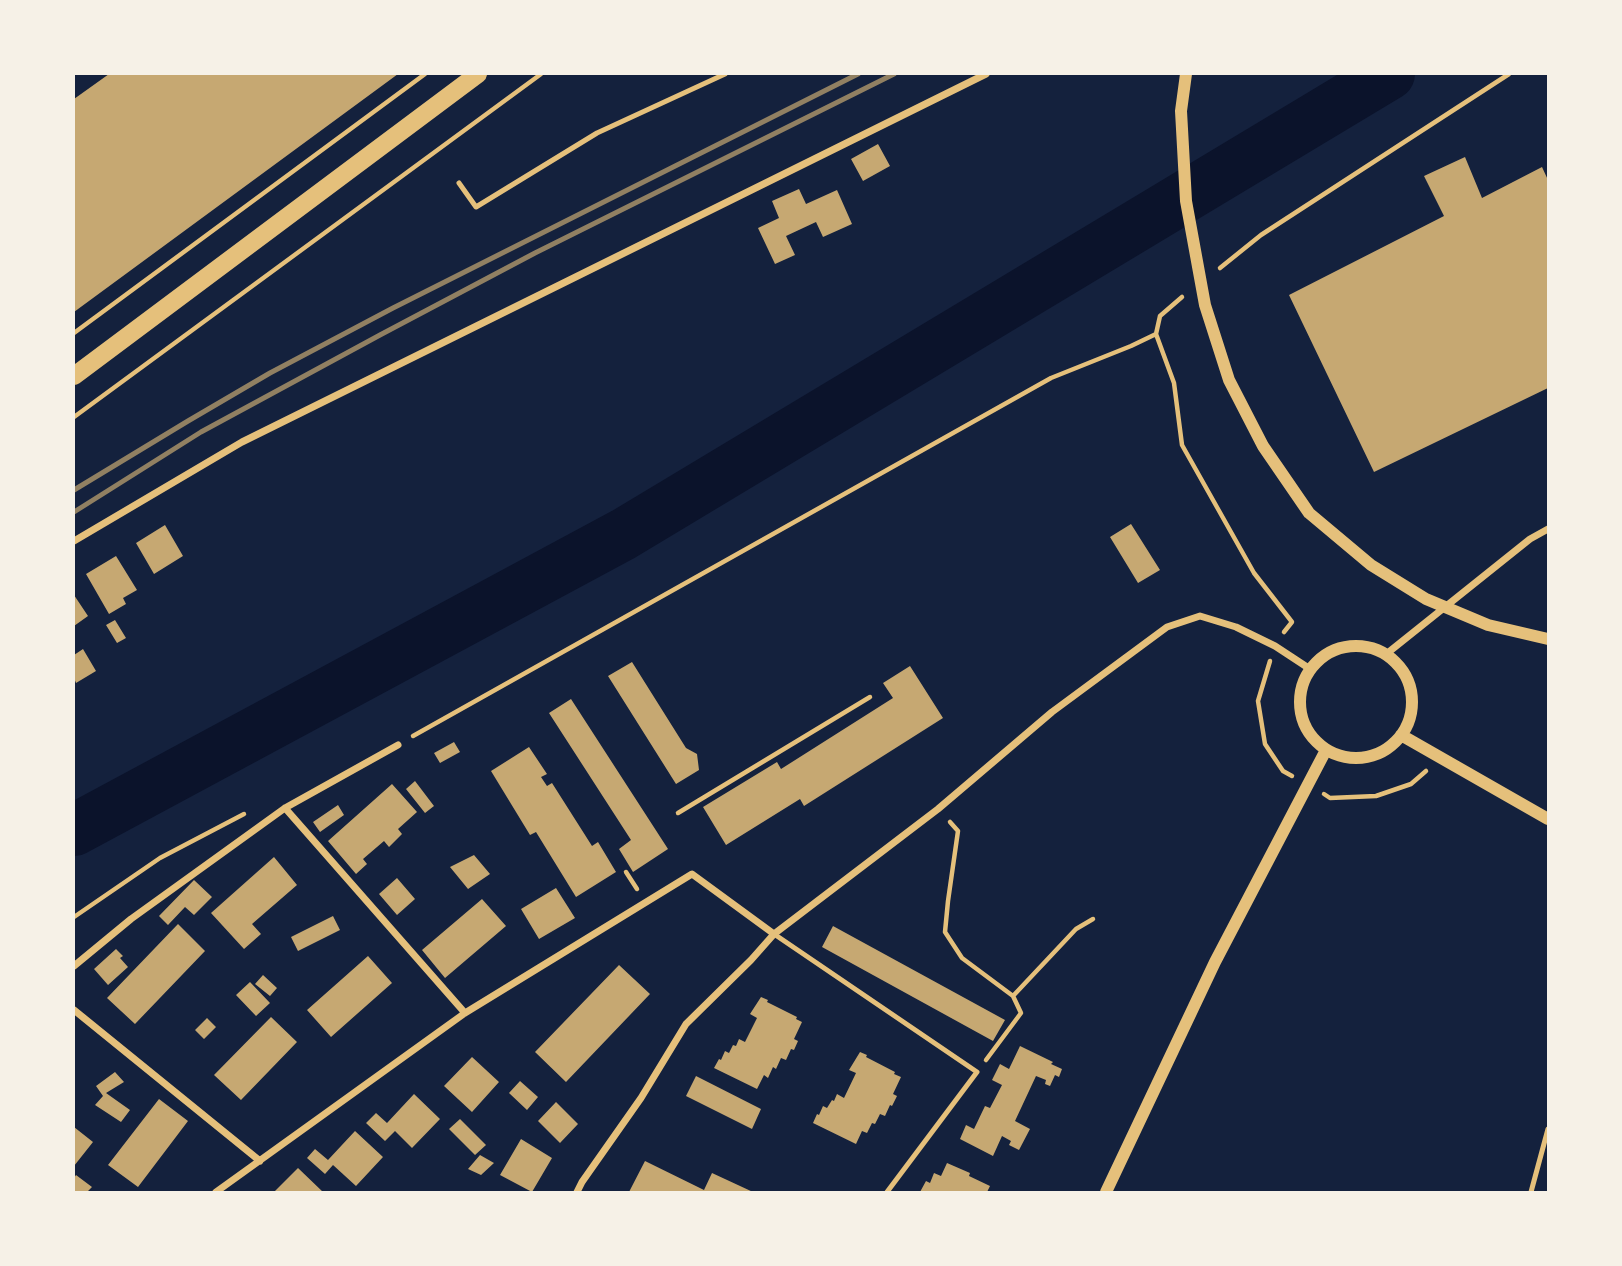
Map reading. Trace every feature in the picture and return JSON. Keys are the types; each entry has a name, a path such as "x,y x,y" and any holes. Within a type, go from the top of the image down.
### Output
{"main road":[{"path":"74,376 478,74"}],"street":[{"path":"74,541 242,442 986,74"},
{"path":"1186,74 1181,111 1186,201 1205,305 1229,380 1263,446 1310,513 1371,565 1426,600 1488,625 1549,639"},
{"path":"1387,655 1530,539 1549,529"},
{"path":"577,1192 686,1024 774,934 938,809 1052,712 1167,627 1200,616 1236,627 1275,646 1310,669"},
{"path":"1359,645 1377,649 1387,655 1394,659 1406,674 1412,692 1412,710 1406,728 1395,743 1379,754 1362,758 1343,757 1326,750 1312,738 1303,722 1300,704 1302,685 1310,669 1323,655 1340,647 1359,645"},
{"path":"1401,735 1549,819"},
{"path":"74,966 131,919 285,808 398,745"},
{"path":"1106,1192 1215,962 1326,750"},
{"path":"285,808 465,1013"},
{"path":"216,1192 465,1013 692,874 774,934"},
{"path":"74,1010 260,1161"}],"lane":[{"path":"459,183 476,207 597,133 725,74"},
{"path":"774,934 978,1072 887,1192"},
{"path":"1531,1192 1549,1129"}],"path":[{"path":"74,333 425,74"},
{"path":"74,417 541,74"},
{"path":"1210,275 1261,235 1509,74"},
{"path":"1190,291 1160,316 1156,334 1174,383 1182,446 1254,573 1292,622 1275,646 1258,701 1265,744 1283,771 1330,798 1376,796 1411,784 1440,759"},
{"path":"398,745 1051,378 1156,334"},
{"path":"678,813 870,697"},
{"path":"938,809 958,831 946,932 962,958 1013,996 1021,1013 978,1072"},
{"path":"74,917 160,858 244,813"},
{"path":"1013,996 1076,929 1093,919"}],"building":[{"path":"109,74 398,74 74,312 74,99"},
{"path":"878,144 890,166 863,181 851,159"},
{"path":"1465,157 1482,198 1542,167 1548,180 1548,388 1374,472 1289,295 1444,216 1424,176"},
{"path":"799,189 806,204 837,190 852,224 823,237 816,222 786,236 795,255 775,264 758,228 779,218 772,201"},
{"path":"1131,524 1160,570 1138,583 1110,537"},
{"path":"165,525 183,556 154,574 136,543"},
{"path":"116,556 137,590 123,598 126,604 109,614 86,574"},
{"path":"74,595 88,616 74,626"},
{"path":"115,620 126,638 117,643 106,625"},
{"path":"83,649 96,671 76,683 74,655"},
{"path":"632,662 686,748 697,754 699,770 676,784 608,676"},
{"path":"910,666 943,718 804,806 800,799 726,845 703,807 777,762 781,769 893,698 883,683"},
{"path":"571,699 668,849 633,872 619,849 631,840 549,713"},
{"path":"454,742 460,752 440,763 434,753"},
{"path":"529,747 547,774 541,777 547,786 552,783 592,846 598,842 616,872 576,897 536,832 530,835 491,771"},
{"path":"415,781 434,806 425,813 406,789"},
{"path":"392,784 417,812 398,829 402,834 389,847 384,841 363,859 367,864 356,874 328,841"},
{"path":"338,805 344,815 320,832 313,822"},
{"path":"474,855 490,874 468,889 450,867"},
{"path":"274,857 297,885 252,924 261,934 244,949 211,913"},
{"path":"397,878 415,899 397,915 379,894"},
{"path":"194,880 212,897 194,915 185,907 168,925 159,916"},
{"path":"556,888 575,918 539,939 521,909"},
{"path":"482,899 506,926 445,978 422,950"},
{"path":"333,916 340,930 298,951 291,937"},
{"path":"178,924 205,951 135,1024 107,998"},
{"path":"833,926 1005,1020 993,1041 822,947"},
{"path":"116,949 128,967 108,985 94,969"},
{"path":"368,956 392,983 331,1037 307,1010"},
{"path":"619,965 650,994 566,1082 535,1052"},
{"path":"263,975 277,988 270,996 255,984"},
{"path":"250,982 270,1003 256,1016 236,995"},
{"path":"761,997 802,1022 794,1039 798,1041 794,1050 791,1049 786,1060 781,1058 768,1078 764,1075 757,1089 714,1068 725,1051 729,1053 739,1039 745,1042 757,1018 750,1014"},
{"path":"271,1017 297,1042 241,1100 214,1075"},
{"path":"207,1018 216,1027 204,1039 195,1030"},
{"path":"1020,1046 1062,1069 1059,1077 1055,1075 1050,1086 1045,1084 1046,1080 1036,1076 1015,1121 1030,1129 1019,1150 1009,1145 1011,1141 1002,1136 993,1156 960,1139 966,1125 974,1129 985,1106 990,1108 1002,1085 992,1080 1000,1064 1009,1069"},
{"path":"860,1052 901,1077 893,1094 897,1096 892,1106 890,1105 885,1116 880,1114 867,1133 862,1131 856,1144 813,1123 823,1106 827,1108 837,1094 844,1098 856,1073 849,1070"},
{"path":"472,1057 499,1082 472,1112 444,1086"},
{"path":"115,1072 124,1082 106,1093 130,1110 121,1122 95,1105 103,1096 96,1086"},
{"path":"696,1076 761,1109 752,1129 686,1096"},
{"path":"520,1081 538,1097 527,1110 509,1093"},
{"path":"414,1094 440,1119 412,1148 395,1131 385,1141 366,1123 376,1113 387,1123"},
{"path":"159,1099 188,1121 138,1187 108,1165"},
{"path":"556,1102 578,1124 560,1143 538,1121"},
{"path":"460,1119 486,1145 475,1155 449,1129"},
{"path":"74,1127 93,1142 74,1166"},
{"path":"355,1131 383,1157 356,1186 333,1165 325,1174 307,1158 315,1149 328,1160"},
{"path":"521,1139 552,1158 532,1192 500,1175"},
{"path":"480,1155 494,1163 481,1175 468,1169"},
{"path":"645,1161 704,1190 712,1173 753,1192 629,1192"},
{"path":"947,1163 990,1186 987,1192 920,1192 926,1181 930,1183 934,1173 941,1176"},
{"path":"298,1168 323,1192 274,1192"},
{"path":"76,1175 92,1187 87,1192 74,1192"}],"waterway":[{"path":"74,830 624,534 1389,74"}],"railway":[{"path":"74,490 270,373 393,308 858,74"},
{"path":"74,512 201,432 380,335 535,253 894,74"}]}
